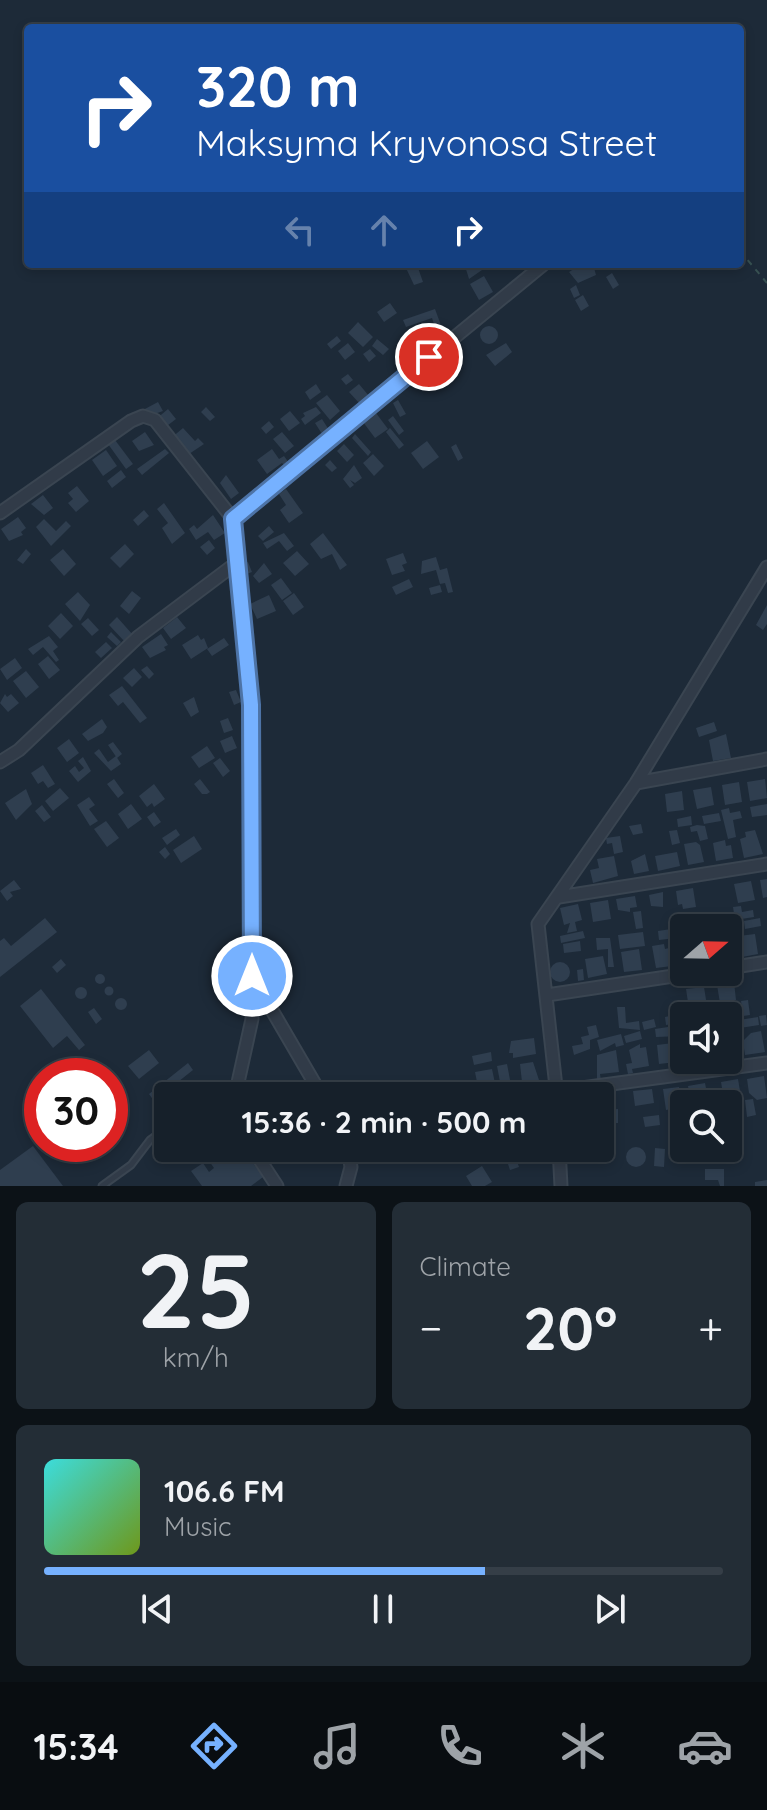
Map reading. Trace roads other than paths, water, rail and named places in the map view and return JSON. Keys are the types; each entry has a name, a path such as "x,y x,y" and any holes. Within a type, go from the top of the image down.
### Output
{"street":[{"path":"233,519 539,268"},
{"path":"0,513 131,421 143,416 155,420 233,519 251,705 252,1019 238,1082"},
{"path":"0,762 19,750 138,637 235,564"},
{"path":"556,1082 538,924 636,783 767,567"},
{"path":"636,783 767,759"},
{"path":"559,897 767,864"},
{"path":"742,966 767,962"},
{"path":"252,976 314,1082"},
{"path":"547,995 670,977"},
{"path":"614,1086 767,1063"},
{"path":"261,1162 277,1186"},
{"path":"346,1186 350,1162"},
{"path":"560,1162 561,1186"}],"lane":[{"path":"102,1186 131,1165 154,1137"}]}
